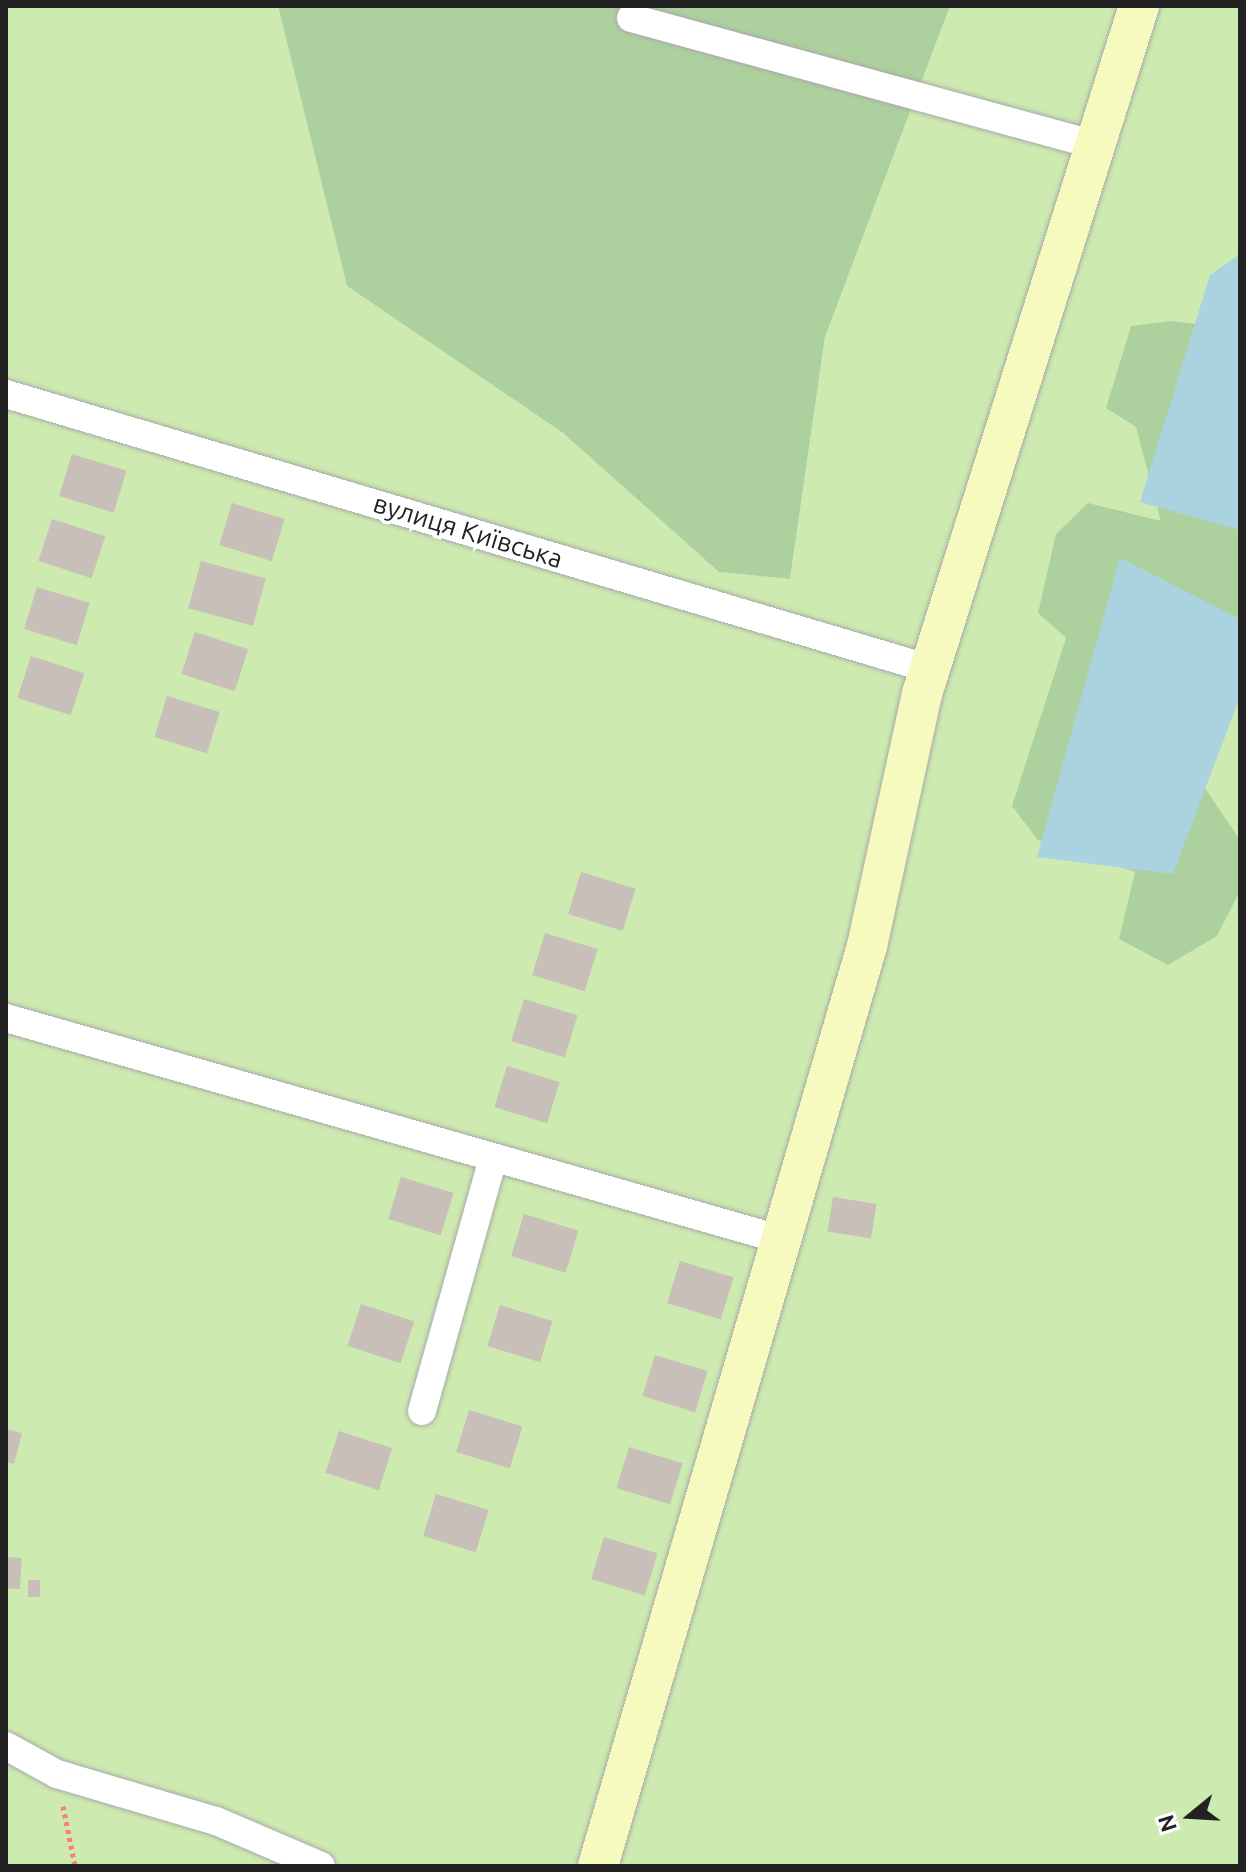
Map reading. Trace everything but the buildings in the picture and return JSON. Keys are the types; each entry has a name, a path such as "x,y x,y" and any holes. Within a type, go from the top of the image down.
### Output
{"street":[{"path":"598,1866 867,946 930,669 1139,6"},
{"path":"631,18 1095,145"},
{"name":"вулиця Київська","path":"6,394 930,669"},
{"path":"6,1018 783,1240"},
{"path":"422,1411 493,1158"},
{"path":"6,1746 57,1774 216,1821 321,1866"}],"path":[{"path":"57,1774 75,1866"}],"green space":[{"path":"6,6 278,6 347,286 563,433 719,572 790,579 825,337 950,6 1240,6 1240,1866 6,1866"},
{"path":"278,6 950,6 825,337 790,579 719,572 563,433 347,286"},
{"path":"1170,321 1240,329 1240,617 1184,757 1240,840 1240,891 1217,936 1168,965 1119,939 1135,872 1038,840 1012,806 1066,638 1038,613 1056,534 1088,503 1161,521 1136,427 1106,408 1131,326"}],"water":[{"path":"1240,254 1240,530 1140,502 1210,275"},
{"path":"1120,558 1240,619 1240,697 1173,874 1037,857"}]}
